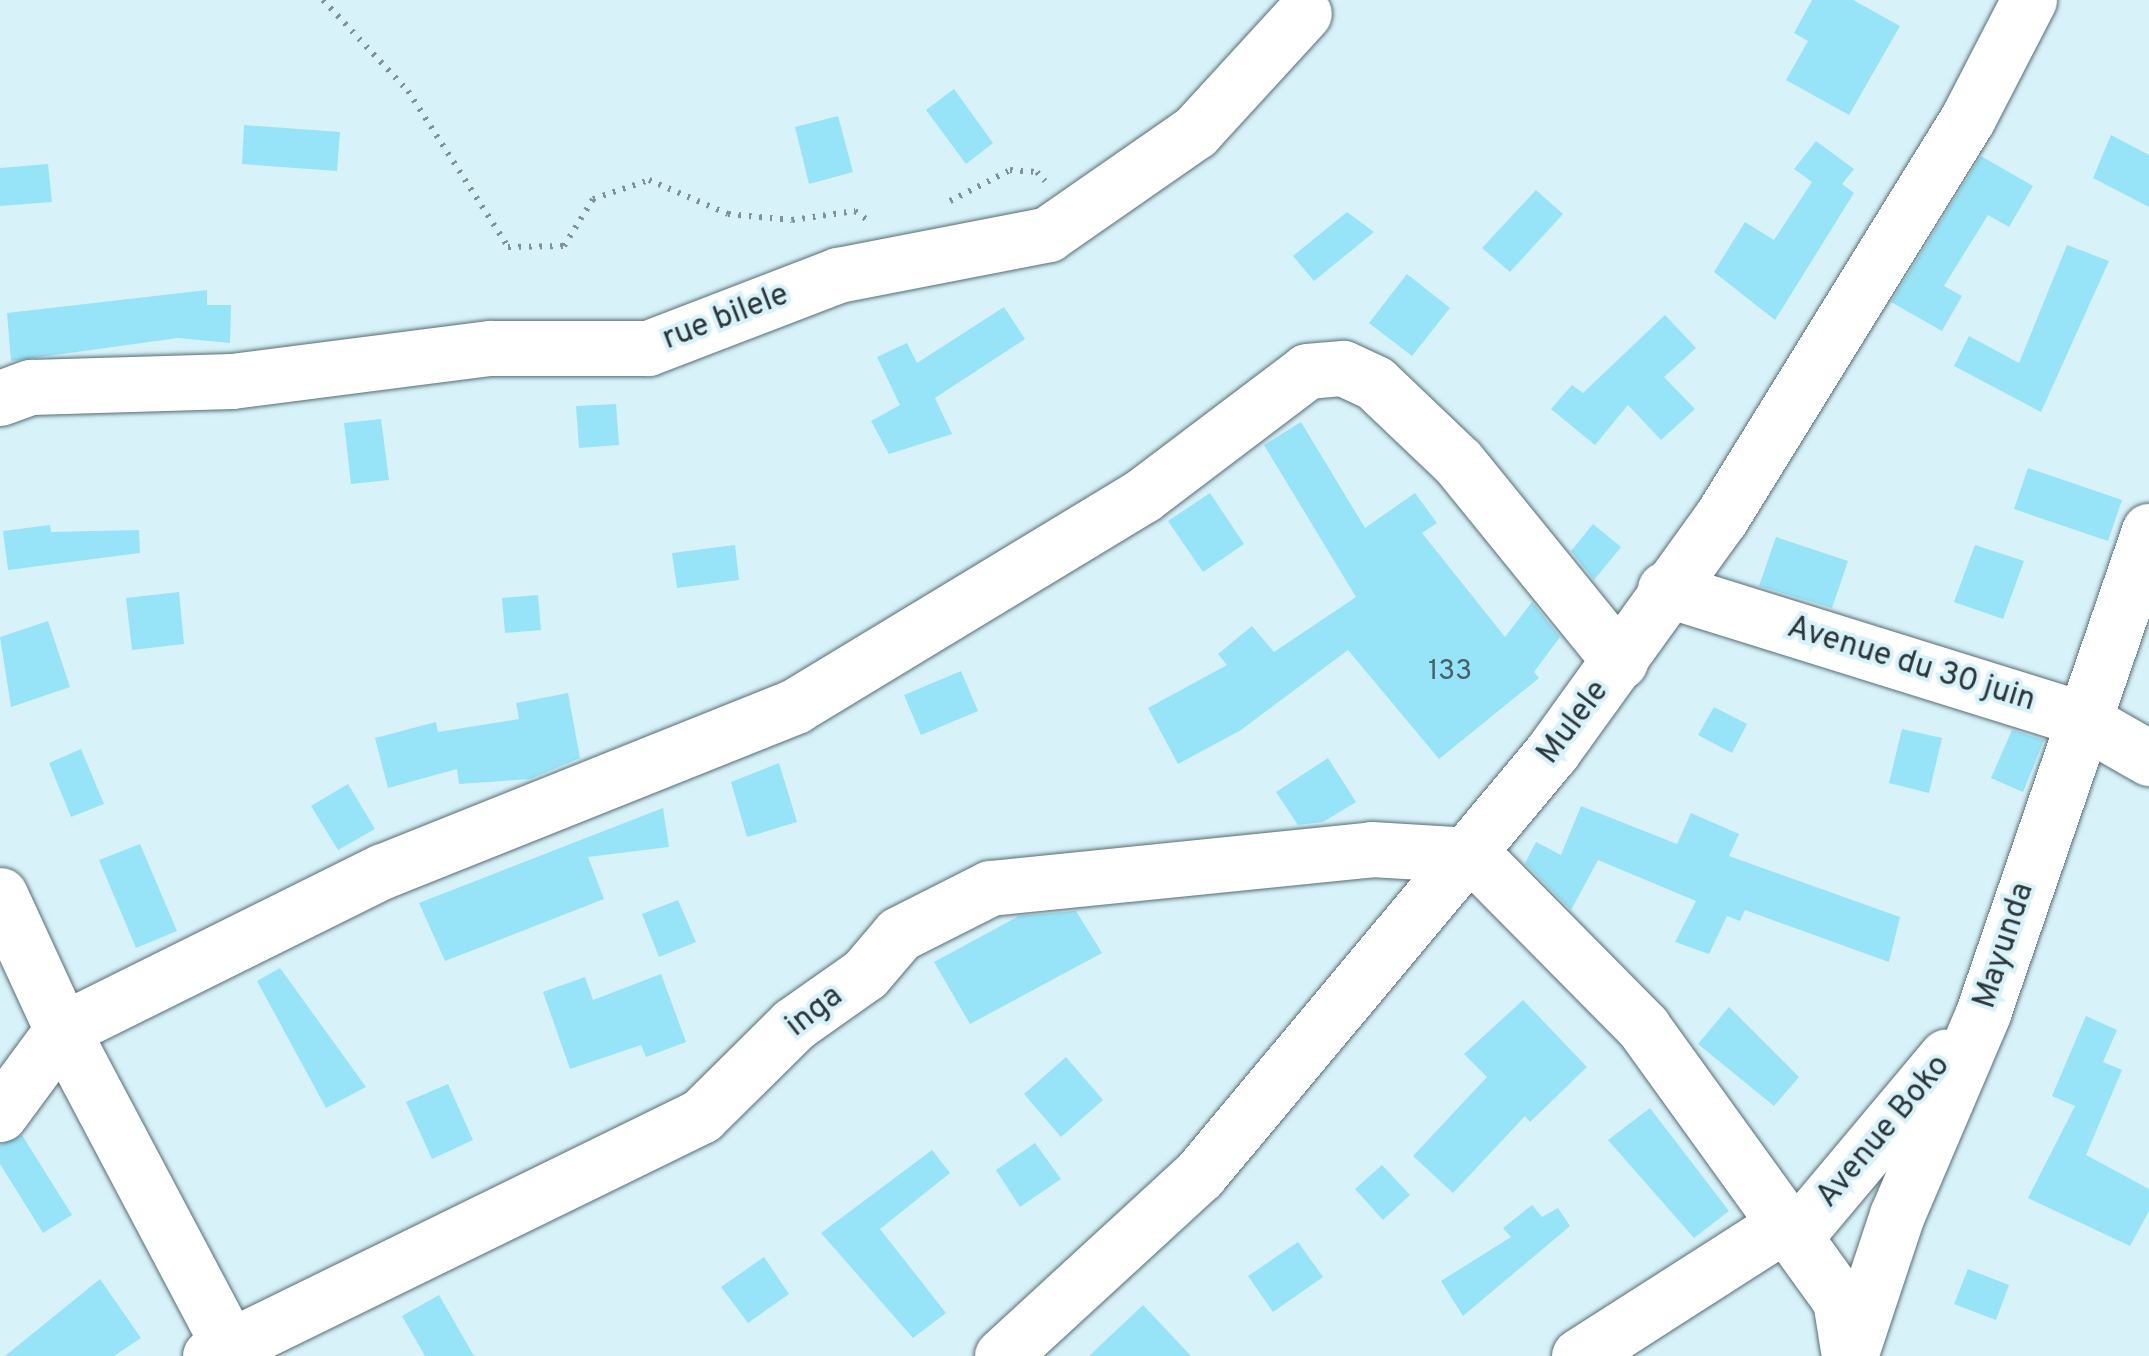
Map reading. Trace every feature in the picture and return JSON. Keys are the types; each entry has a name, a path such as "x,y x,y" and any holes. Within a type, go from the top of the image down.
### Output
{"street":[{"name":"Mulele","path":"1002,1356 1199,1175 1473,855 1620,661 1665,589 1721,518 1849,313 1968,118 2029,0"},
{"name":"rue bilele","path":"0,398 30,387 232,380 491,348 648,348 838,275 1048,234 1079,220 1196,132 1304,13"},
{"path":"0,1114 62,1030 384,870 795,706 1142,496 1307,371 1326,367 1375,383 1458,462 1620,661"},
{"name":"Mayunda","path":"1849,1356 1897,1216 1984,1013 2079,718 2149,531"},
{"name":"Avenue du 30 juin","path":"1665,589 2079,718 2149,758"},
{"name":"inga","path":"228,1351 701,1116 794,1024 865,974 899,934 990,888 1371,848 1473,855"},
{"path":"1473,855 1643,1027 1840,1300 1849,1356"},
{"path":"0,895 62,1030 228,1351"},
{"name":"Avenue Boko","path":"1578,1356 1787,1223 1799,1232 1984,1013"}],"path":[{"path":"323,0 408,91 508,246 564,246 593,199 649,180 728,214 792,220 856,211 875,220"},
{"path":"933,209 991,176 1028,170 1079,220"}],"building":[{"path":"1812,0 1853,0 1900,26 1849,115 1786,80 1808,41 1794,33"},
{"path":"954,89 993,143 966,164 926,110"},
{"path":"838,116 853,172 809,184 795,127"},
{"path":"244,125 340,132 337,171 242,164"},
{"path":"2111,135 2149,155 2149,207 2093,178"},
{"path":"1816,141 1854,169 1842,184 1854,193 1775,320 1714,272 1745,222 1774,240 1812,182 1794,169"},
{"path":"1981,156 2033,186 2009,227 1988,215 1944,286 1962,296 1942,331 1891,302"},
{"path":"48,164 52,202 0,206 0,168"},
{"path":"1536,190 1563,214 1510,272 1482,248"},
{"path":"1347,212 1374,232 1314,281 1293,256"},
{"path":"2067,245 2109,261 2041,412 1954,366 1969,336 2019,363"},
{"path":"1407,274 1450,308 1412,356 1369,323"},
{"path":"207,290 207,305 231,305 230,343 178,338 11,361 7,313"},
{"path":"1004,307 1025,339 935,398 952,434 889,454 871,421 900,405 877,357 907,343 917,363"},
{"path":"1665,315 1696,348 1664,377 1695,409 1661,440 1628,405 1595,445 1551,409 1572,385 1583,393"},
{"path":"616,404 619,445 579,448 576,406"},
{"path":"381,419 389,480 351,484 344,423"},
{"path":"1301,422 1365,528 1415,493 1437,523 1422,533 1505,637 1532,602 1560,637 1534,672 1539,678 1439,759 1348,650 1241,730 1178,764 1148,708 1227,665 1218,654 1252,626 1274,652 1356,597 1264,445"},
{"path":"2028,468 2122,500 2108,541 2014,509"},
{"path":"1210,493 1244,544 1203,572 1168,521"},
{"path":"1593,524 1621,547 1594,580 1571,551"},
{"path":"50,525 51,532 139,530 140,553 8,570 3,531"},
{"path":"1776,537 1848,561 1832,608 1759,586"},
{"path":"735,545 739,580 677,588 672,553"},
{"path":"1975,545 2024,561 2003,619 1954,602"},
{"path":"179,592 184,644 132,650 126,598"},
{"path":"538,595 541,630 505,633 502,598"},
{"path":"48,621 70,687 11,707 0,637"},
{"path":"961,671 978,711 921,735 904,695"},
{"path":"568,693 580,758 530,779 459,784 457,769 388,788 375,738 436,722 438,732 519,719 516,703"},
{"path":"1714,707 1747,724 1732,753 1698,735"},
{"path":"1902,729 1942,738 1929,793 1889,783"},
{"path":"2012,730 2044,740 2023,792 1991,778"},
{"path":"81,749 104,804 71,817 49,763"},
{"path":"1328,758 1356,802 1323,822 1298,825 1276,792"},
{"path":"779,763 797,822 747,837 731,782"},
{"path":"348,784 375,829 338,850 311,806"},
{"path":"1581,806 1677,844 1691,813 1739,834 1729,856 1900,917 1889,962 1745,910 1740,921 1727,916 1709,954 1675,942 1696,901 1598,860 1571,910 1525,863 1536,842 1561,855"},
{"path":"663,808 669,847 588,857 604,899 445,961 419,903"},
{"path":"140,844 177,931 136,948 99,860"},
{"path":"678,900 696,942 659,957 642,914"},
{"path":"1076,911 1102,953 970,1024 934,962 1019,916"},
{"path":"280,968 366,1087 326,1108 257,981"},
{"path":"661,974 686,1042 646,1057 641,1045 570,1069 543,992 585,977 593,1000"},
{"path":"1523,1000 1587,1067 1530,1122 1525,1116 1453,1193 1413,1156 1487,1077 1464,1054"},
{"path":"1729,1007 1799,1077 1774,1106 1698,1044"},
{"path":"2086,1016 2117,1030 2103,1062 2122,1070 2086,1155 2149,1189 2149,1211 2130,1246 2028,1198 2075,1106 2052,1096"},
{"path":"1066,1057 1103,1100 1061,1137 1024,1094"},
{"path":"448,1084 473,1140 432,1159 406,1102"},
{"path":"1650,1108 1729,1211 1694,1238 1608,1140"},
{"path":"22,1135 72,1215 43,1233 0,1164 0,1145"},
{"path":"1035,1143 1061,1179 1020,1207 996,1170"},
{"path":"932,1150 950,1173 880,1229 946,1313 913,1338 821,1233"},
{"path":"1382,1165 1410,1195 1383,1220 1355,1189"},
{"path":"1532,1205 1542,1217 1558,1208 1570,1226 1463,1316 1441,1281 1511,1237 1503,1228"},
{"path":"1298,1242 1323,1277 1273,1312 1248,1276"},
{"path":"764,1257 789,1294 748,1323 721,1287"},
{"path":"1968,1269 2009,1285 1996,1320 1954,1304"},
{"path":"100,1279 141,1338 114,1356 5,1356"},
{"path":"439,1295 474,1356 425,1356 402,1316"},
{"path":"1143,1305 1191,1356 1089,1356"}]}
